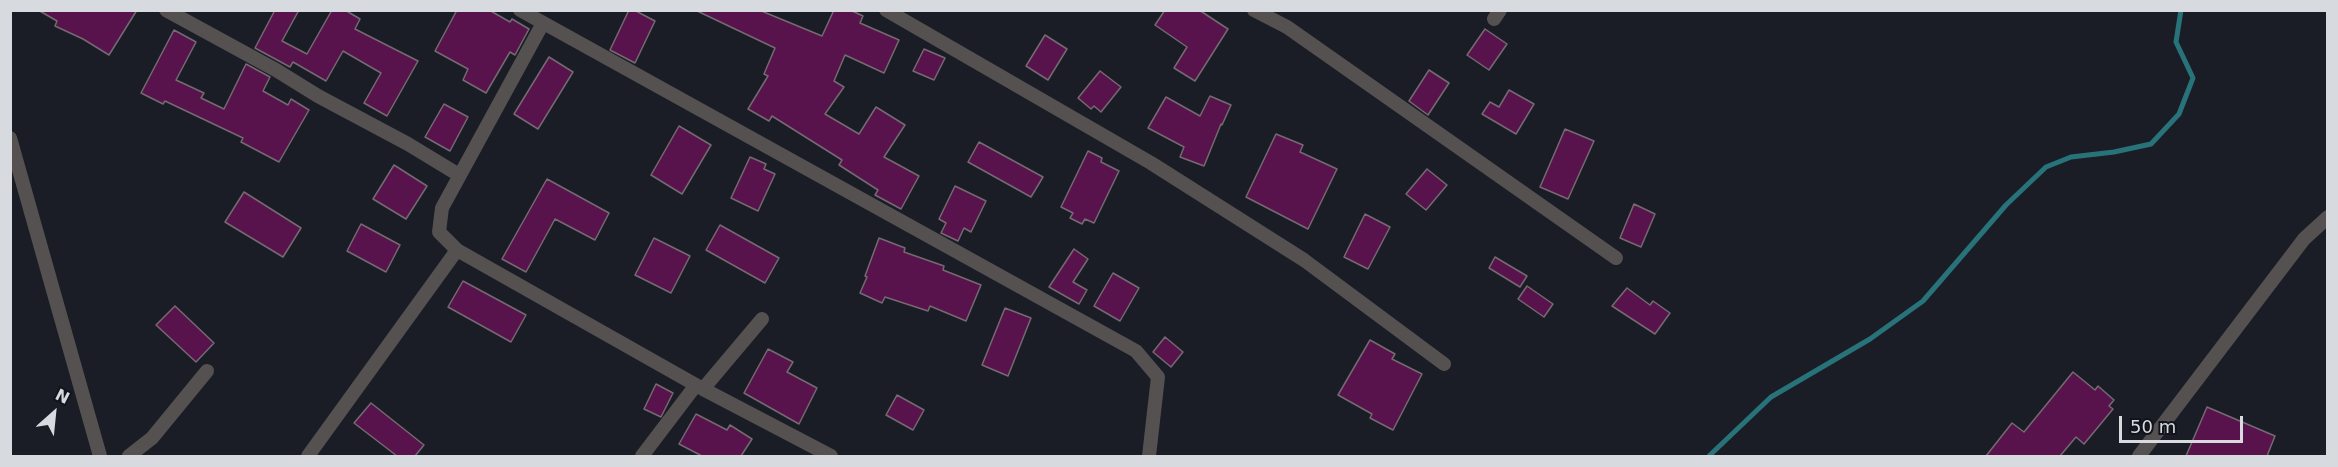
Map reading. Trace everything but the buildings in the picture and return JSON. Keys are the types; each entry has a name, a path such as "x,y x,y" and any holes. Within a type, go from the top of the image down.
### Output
{"street":[{"path":"166,10 408,144 459,176"},
{"path":"520,10 1136,351 1158,377 1149,456"},
{"path":"886,10 1170,175 1304,260 1444,364"},
{"path":"1254,10 1287,27 1616,258"},
{"path":"543,24 442,208 439,231 457,250 699,387 831,456"},
{"path":"10,138 100,456"},
{"path":"2139,456 2304,239 2328,217"},
{"path":"308,456 457,250"},
{"path":"642,456 699,387 762,320"},
{"path":"129,456 152,438 207,371"}],"waterway":[{"path":"1709,456 1771,397 1870,339 1923,301 2006,205 2046,167 2071,157 2114,152 2151,144 2179,114 2193,78 2176,42 2181,10"}]}
